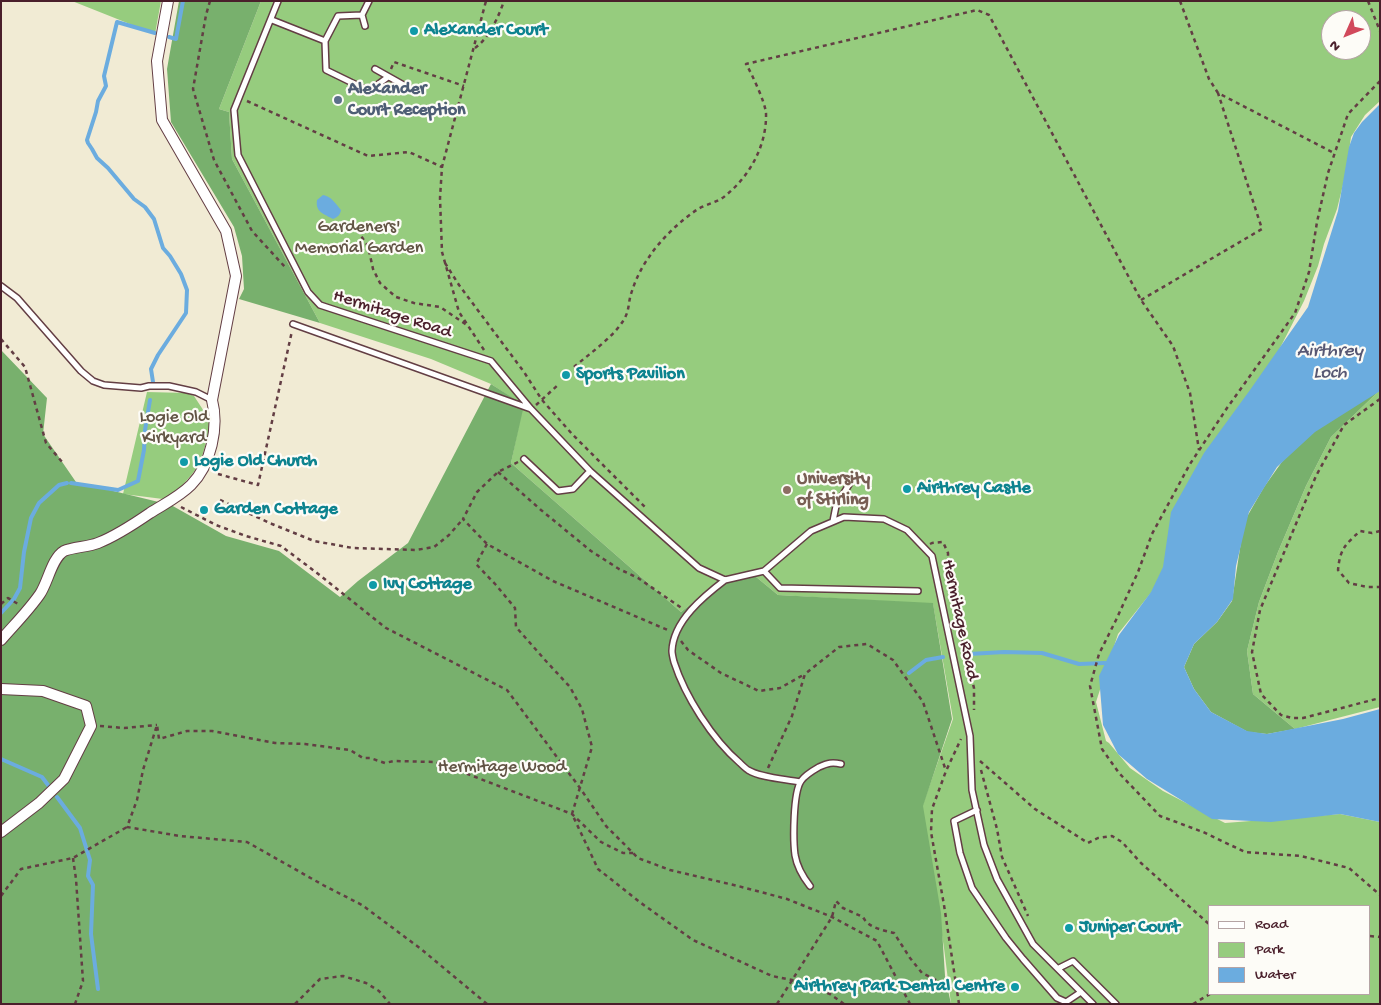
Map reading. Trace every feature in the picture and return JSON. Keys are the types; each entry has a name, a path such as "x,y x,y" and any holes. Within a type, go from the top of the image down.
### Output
{"street":[{"path":"1,640 41,593 54,562 64,551 98,543 128,528 171,501 192,484 210,452 215,430 212,400 236,276 226,232 162,120 157,61 168,1"},
{"path":"1,689 43,691 86,706 92,726 64,779 39,803 1,832"}],"lane":[{"name":"Hermitage Road","path":"278,1 272,20 234,110 238,155 308,292 320,305 491,361"},
{"path":"365,26 362,15 369,1"},
{"path":"362,15 338,16 325,41 326,70 369,91 388,76"},
{"path":"272,20 325,41"},
{"path":"375,70 416,92"},
{"path":"1,286 17,298 81,371 93,381 104,385 141,388 169,386 196,392 212,400"},
{"path":"294,324 531,409"},
{"path":"491,361 531,409 590,471 699,568 725,580 706,594 692,608 676,633 672,652 678,672 708,728 728,753 748,770 765,776 800,782"},
{"path":"524,459 558,491 572,489 590,471"},
{"path":"833,521 836,506 853,478"},
{"name":"Hermitage Road","path":"725,580 764,571 810,531 844,517 884,519 907,530 932,556 970,736 972,790 984,845 997,879 1033,944 1093,1004"},
{"path":"764,571 780,588 918,591"},
{"path":"810,886 803,876 795,856 794,816 800,782 810,772 831,762 841,764"},
{"path":"977,810 954,821 960,853 972,888 1012,945 1058,998 1066,1002 1081,992"},
{"path":"1059,968 1073,961 1116,1004"}],"path":[{"path":"486,1 442,167 440,198 442,252 459,312 491,361"},
{"path":"473,49 482,43 499,15 504,1"},
{"path":"1141,300 1262,229 1218,93 1209,79 1180,1"},
{"path":"1368,1 1380,31"},
{"path":"574,367 617,330 626,314 639,274 649,257 668,233 698,210 724,197 749,170 757,156 763,139 766,112 754,77 746,64 977,10 989,15 1141,300 1173,346 1190,393 1199,450"},
{"path":"388,76 394,62 464,86"},
{"path":"1380,81 1348,114 1328,173 1317,222 1309,272 1295,313 1227,408 1190,464 1152,534 1134,580 1098,656 1090,686 1102,750 1119,773 1160,816 1203,832 1245,852 1301,856 1348,868 1380,895"},
{"path":"1218,93 1334,153"},
{"path":"239,98 368,156 409,152 442,167"},
{"path":"357,230 368,246 373,269 380,283 396,297 414,304 440,307 468,326"},
{"path":"445,262 459,285 524,372 542,400 646,508"},
{"path":"218,474 258,485 294,324"},
{"path":"1,339 25,368 46,444 63,463"},
{"path":"531,409 559,384"},
{"path":"1380,399 1344,425 1316,476 1260,610 1252,652 1261,694 1280,714 1292,718 1303,718 1380,698"},
{"path":"220,500 314,541 353,548 416,550 434,547 449,535 463,519 477,492 498,472 524,459"},
{"path":"498,472 591,551 619,569 638,578 688,613"},
{"path":"171,501 216,525 281,546 386,628 507,690 606,826 638,858 670,870 778,897 832,917 877,941 910,1004"},
{"path":"463,519 486,544 553,581 676,633 688,650 721,673 758,691 780,688 805,674 839,647 867,644 893,660 923,702 946,771"},
{"path":"1380,531 1372,533 1360,531 1339,556 1338,570 1349,583 1367,587 1380,587"},
{"path":"924,548 932,542 943,542 948,553 948,571 974,688 974,718"},
{"path":"486,544 476,564 515,608 516,627 570,686 582,709 592,747 572,814 598,869 693,940 772,976 792,980 830,994 844,1004"},
{"path":"1,604 8,598 19,605"},
{"path":"765,776 792,716 805,674"},
{"path":"157,725 159,738 187,731 212,731 274,743 305,744 350,750 363,758 370,758 384,763 394,761 436,762 572,814 601,842 623,853 634,853"},
{"path":"92,726 124,728 157,725"},
{"path":"127,827 137,800 143,770 157,725"},
{"path":"959,1004 931,832 932,808 946,771 968,726"},
{"path":"1031,922 1002,857 997,829 978,759 1035,809 1088,842 1112,836 1122,842 1141,863 1208,923"},
{"path":"1,896 21,869 73,858 127,827 180,836 247,842 362,905 421,949 488,1004"},
{"path":"73,858 83,980 75,1004"},
{"path":"777,1004 832,917 836,901 843,908 863,917 865,922 879,929 894,933 922,973 956,990"},
{"path":"295,1004 320,979 343,976 366,983 379,991 390,1004"},
{"path":"1193,1004 1208,995"}],"green space":[{"path":"72,1 161,1 155,34"},
{"path":"179,1 261,1 219,109 229,112 232,159 320,323 239,299 244,289 242,256 234,227 171,122 167,69"},
{"name":"University of Stirling","path":"261,1 1380,1 1380,101 1365,115 1351,137 1346,173 1337,209 1304,301 1162,579 1118,634 1096,702 1106,741 1130,768 1163,791 1225,823 1340,814 1380,822 1380,1004 951,1004 922,807 953,719 933,604 778,595 755,576 719,581 681,612 511,463 523,405 491,384 431,359 320,323 232,159 229,112 219,109"},
{"name":"Hermitage Wood","path":"1,350 47,398 43,434 78,485 101,488 171,505 226,536 279,551 340,597 408,543 491,384 524,405 511,463 681,612 719,581 755,576 778,595 933,603 952,719 923,806 941,913 945,976 951,1004 1,1004"},
{"path":"1380,390 1380,707 1295,729 1253,694 1247,651 1259,602 1306,486 1331,437"},
{"path":"1380,390 1331,437 1306,486 1259,602 1247,651 1253,694 1295,729 1267,734 1248,732 1211,712 1194,689 1184,667 1194,644 1217,622 1232,601 1244,522 1264,487 1284,459 1323,423"},
{"name":"Logie Old Kirkyard","path":"147,392 186,393 194,396 211,422 200,463 175,494 163,499 123,494"}],"water":[{"name":"Airthrey Loch","path":"1380,104 1380,391 1315,432 1277,467 1249,512 1236,566 1233,599 1217,622 1194,644 1184,667 1194,689 1211,712 1247,731 1267,734 1343,719 1380,709 1380,822 1340,814 1271,822 1212,819 1147,779 1118,754 1103,725 1099,676 1119,635 1151,592 1163,567 1171,512 1204,453 1308,307 1338,211 1349,147 1354,133"},
{"path":"323,195 331,199 341,210 339,215 333,219 323,214 317,207 317,200"}],"waterway":[{"path":"169,37 176,39 183,1"},
{"path":"153,382 151,369 186,313 187,290 181,274 163,248 154,219 145,207 134,199 97,158 87,140 98,101 106,86 104,76 117,22 155,33"},
{"path":"71,483 118,490 138,481 150,400"},
{"path":"1,613 14,599 20,588 24,552 31,518 39,503 59,485 67,483"},
{"path":"969,654 1004,652 1042,653 1079,664 1105,663"},
{"path":"909,673 926,660 943,657"},
{"path":"1,759 42,777 48,785"},
{"path":"57,797 80,828 90,860 88,876 93,885 91,934 98,989"}],"place":[{"name":"Alexander Court","path":"414,31"},
{"name":"Alexander Court Reception","path":"338,100"},
{"name":"Sports Pavilion","path":"566,375"},
{"name":"Logie Old Church","path":"184,462"},
{"name":"Airthrey Castle","path":"907,489"},
{"name":"University of Stirling","path":"787,490"},
{"name":"Garden Cottage","path":"204,510"},
{"name":"Ivy Cottage","path":"373,585"},
{"name":"Juniper Court","path":"1069,928"},
{"name":"Airthrey Park Dental Centre","path":"1015,987"}],"park label":[{"name":"Gardeners' Memorial Garden","path":"359,238"}]}
